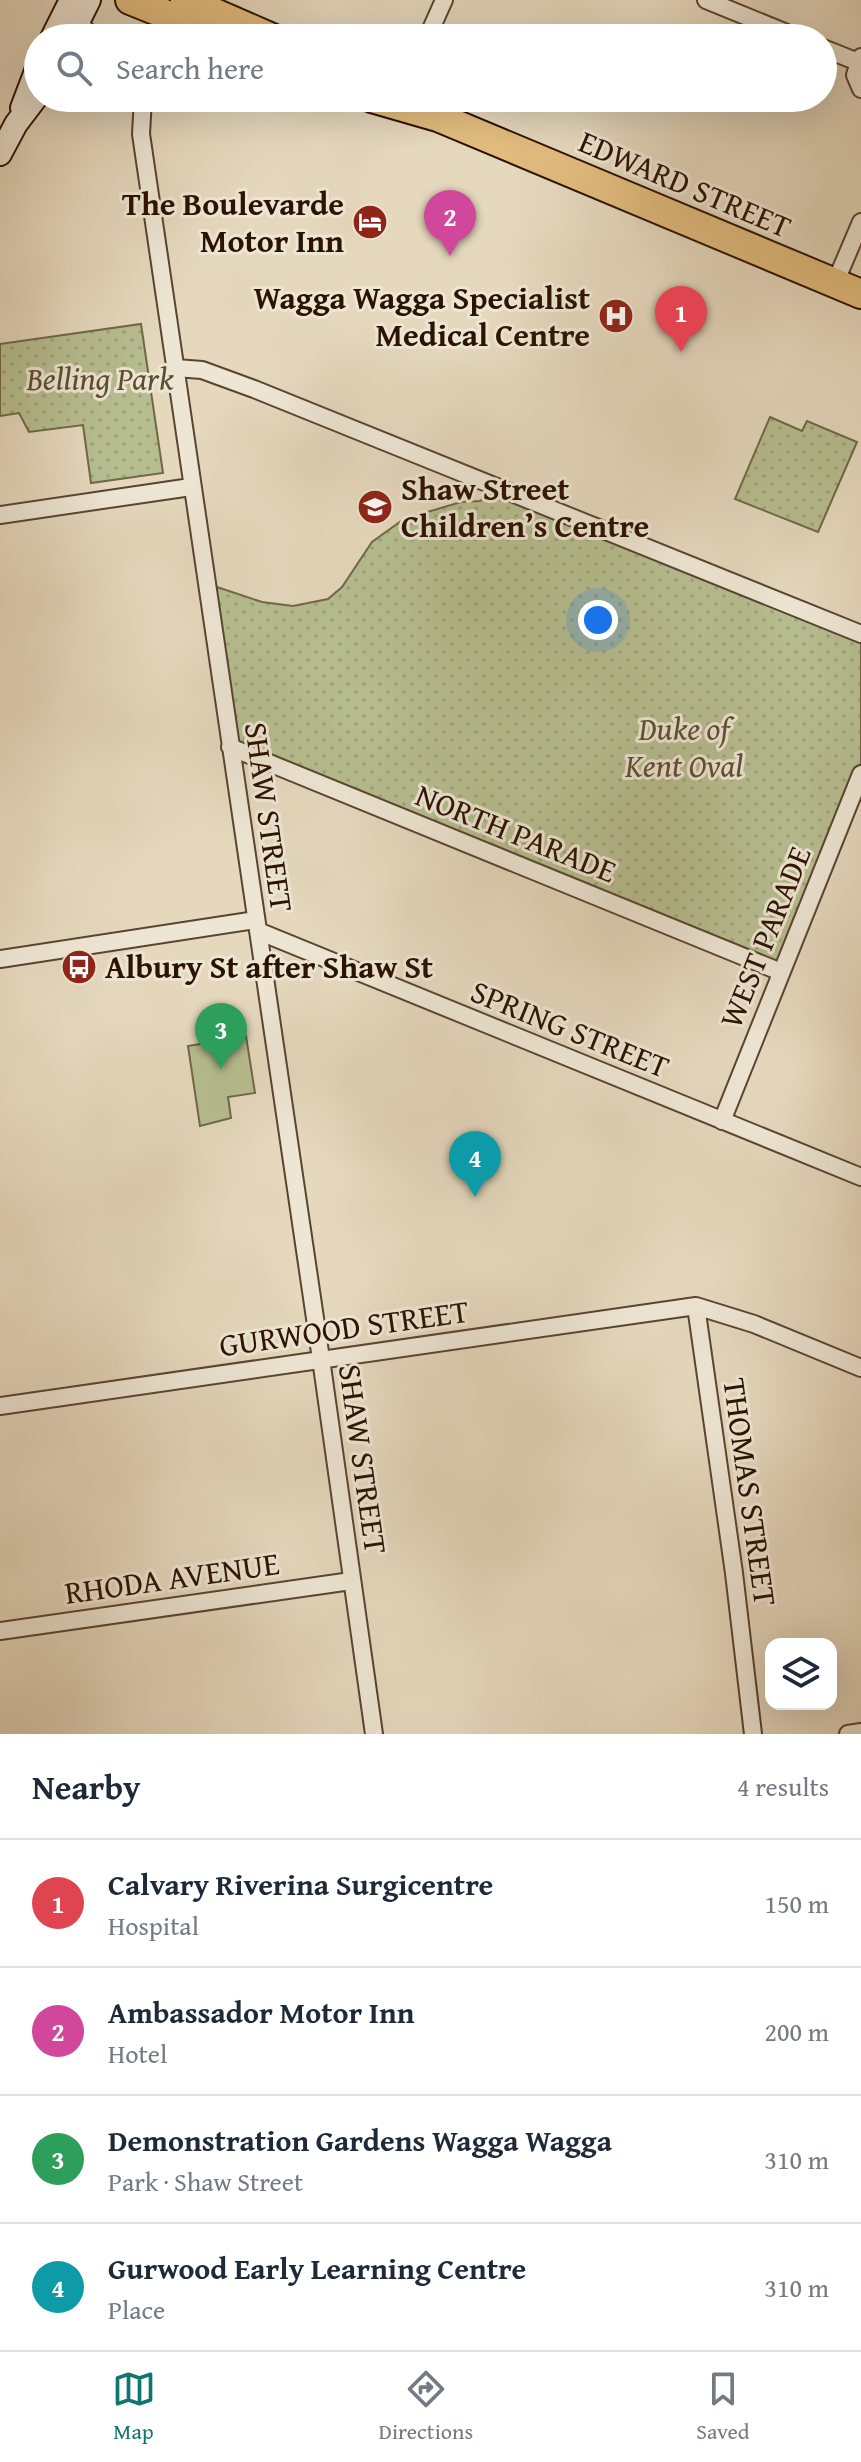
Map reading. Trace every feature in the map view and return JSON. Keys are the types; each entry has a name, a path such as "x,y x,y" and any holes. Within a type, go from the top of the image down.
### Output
{"highway":[{"path":"130,0 189,24"},
{"path":"185,0 240,24"},
{"name":"EDWARD STREET","path":"425,112 861,294"}],"main road":[{"path":"59,24 71,0"},
{"path":"83,24 89,0"},
{"path":"0,154 24,103"},
{"path":"16,124 25,112"}],"street":[{"path":"433,24 444,0"},
{"path":"706,0 765,24"},
{"path":"837,52 860,59 855,75 861,89"},
{"name":"SHAW STREET","path":"142,112 141,134 191,487 374,1734"},
{"path":"835,283 861,222"},
{"path":"176,368 202,370 254,389 861,634"},
{"path":"0,515 191,487"},
{"name":"NORTH PARADE","path":"230,747 781,972"},
{"name":"WEST PARADE","path":"722,1121 861,774"},
{"path":"0,959 257,925"},
{"name":"SPRING STREET","path":"257,925 861,1177"},
{"path":"696,1306 751,1323 861,1368"},
{"name":"GURWOOD STREET","path":"0,1406 696,1306"},
{"name":"THOMAS STREET","path":"696,1306 734,1573 753,1734"},
{"name":"RHODA AVENUE","path":"0,1631 351,1581"},
{"path":"848,1734 861,1732"}],"green space":[{"name":"Belling Park","path":"141,324 163,473 91,483 83,425 29,432 19,413 0,416 0,344"},
{"path":"770,417 802,431 807,421 857,442 818,532 735,499"},
{"name":"Duke of Kent Oval","path":"498,486 861,634 861,774 781,972 230,747 214,586 262,602 293,606 328,599 342,587 372,542 404,519 461,502 480,501"},
{"path":"246,1036 255,1093 228,1097 231,1118 200,1126 188,1046"}],"place":[{"name":"The Boulevarde Motor Inn","path":"370,222"},
{"name":"Ambassador Motor Inn","path":"450,256"},
{"name":"Wagga Wagga Specialist Medical Centre","path":"616,316"},
{"name":"Calvary Riverina Surgicentre","path":"681,352"},
{"name":"Shaw Street Children’s Centre","path":"375,507"},
{"name":"Albury St after Shaw St","path":"79,967"},
{"name":"Demonstration Gardens Wagga Wagga","path":"221,1069"},
{"name":"Gurwood Early Learning Centre","path":"475,1197"}]}
